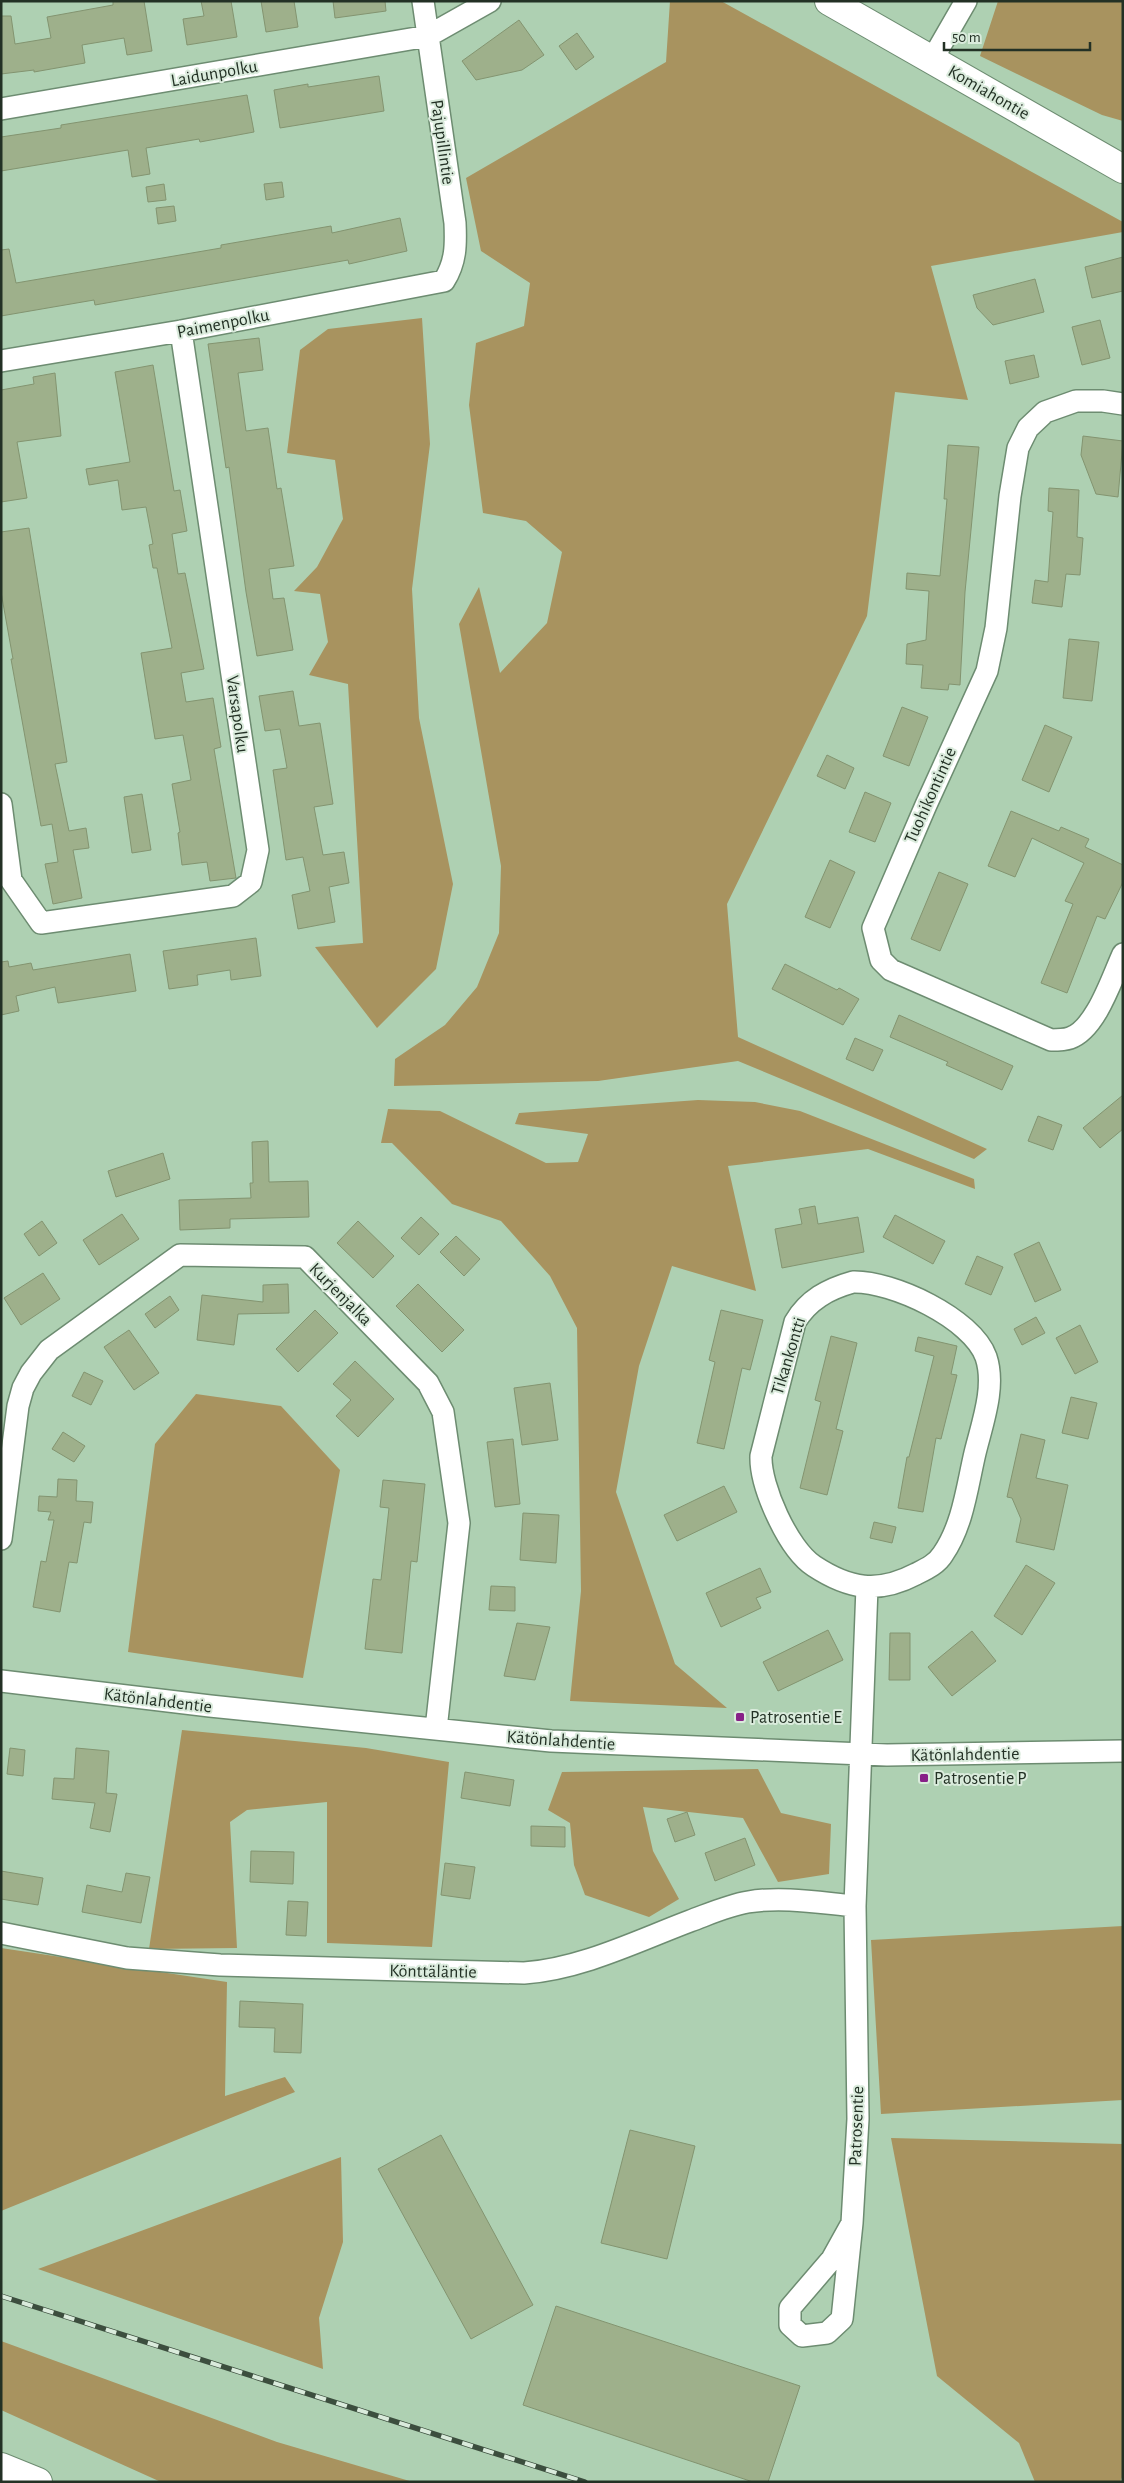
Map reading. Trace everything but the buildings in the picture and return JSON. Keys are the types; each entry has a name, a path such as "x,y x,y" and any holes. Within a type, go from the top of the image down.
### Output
{"main road":[{"name":"Komiahontie","path":"829,1 1123,169"},
{"path":"1,2467 38,2482"}],"street":[{"name":"Pajupillintie","path":"422,1 455,223 456,248 452,268 444,281"},
{"name":"Laidunpolku","path":"1,109 428,36 490,1"},
{"path":"932,60 966,1"},
{"name":"Paimenpolku","path":"1,361 181,331 444,281"},
{"name":"Varsapolku","path":"1,804 11,880 41,923 234,896 251,882 258,850 181,331"},
{"name":"Tuohikontintie","path":"1123,404 1103,401 1076,401 1045,412 1028,428 1018,448 1010,496 996,628 986,672 914,830 873,928 881,960 891,970 1051,1040 1070,1038 1086,1027 1098,1009 1123,954"},
{"name":"Kurjenjalka","path":"1,1539 18,1406 23,1388 31,1373 49,1350 76,1328 180,1254 305,1257 428,1383 443,1412 459,1523 436,1729"},
{"name":"Tikankontti","path":"853,1282 867,1282 935,1307 965,1327 982,1347 986,1357 990,1385 958,1524 943,1555 931,1567 899,1583 884,1587 867,1588 841,1581 826,1574 801,1555 783,1528 761,1469 761,1456 795,1322 804,1307 824,1293 853,1282"},
{"path":"862,1753 867,1588"},
{"name":"Kätönlahdentie","path":"1,1681 551,1741 887,1755 1123,1751"},
{"name":"Patrosentie","path":"852,2223 832,2259 790,2308 790,2325 802,2336 827,2333 842,2318 852,2223 858,2119 855,1906 862,1753"},
{"name":"Könttäläntie","path":"1,1933 136,1959 220,1965 524,1973 550,1971 578,1963 713,1912 749,1901 792,1901 855,1906"}],"shaded area":[{"path":"670,1 721,1 1123,222 1123,232 931,266 968,400 895,392 867,616 727,904 738,1037 987,1149 974,1159 738,1061 598,1081 394,1086 395,1059 445,1025 477,987 499,933 501,866 459,624 479,587 500,673 547,623 562,552 526,521 483,513 469,405 476,343 524,326 530,283 481,251 466,178 666,62"},
{"path":"998,1 1123,1 1123,121 1102,115 980,56"},
{"path":"422,318 430,444 412,589 419,718 453,884 436,969 377,1028 315,947 363,943 348,684 309,675 328,642 320,594 294,591 317,567 343,519 335,460 287,453 300,350 328,329"},
{"path":"698,1100 755,1102 800,1111 974,1179 975,1189 868,1149 728,1166 756,1291 672,1266 639,1366 616,1492 675,1664 727,1708 570,1701 581,1591 577,1328 550,1276 501,1221 452,1204 392,1143 381,1143 388,1109 440,1111 546,1163 578,1162 588,1134 515,1124 519,1113"},
{"path":"196,1394 281,1406 340,1470 303,1678 128,1652 155,1444"},
{"path":"182,1730 366,1748 449,1762 432,1947 327,1943 327,1802 247,1810 230,1822 237,1948 149,1949"},
{"path":"758,1769 781,1813 831,1824 829,1874 778,1882 743,1818 643,1807 653,1851 679,1899 649,1917 585,1895 574,1865 570,1823 548,1810 562,1772"},
{"path":"1123,1926 1123,2100 881,2114 871,1940"},
{"path":"1,1948 227,1982 225,2096 285,2077 295,2092 1,2211"},
{"path":"891,2138 1123,2144 1123,2475 1120,2482 1035,2482 1019,2443 937,2376"},
{"path":"341,2157 343,2242 319,2318 323,2369 38,2269"},
{"path":"1,2341 277,2442 413,2482 161,2482 1,2410"}],"railway":[{"path":"1,2296 585,2482"}],"place":[{"name":"Patrosentie E","path":"740,1717"},
{"name":"Patrosentie P","path":"924,1778"}]}
